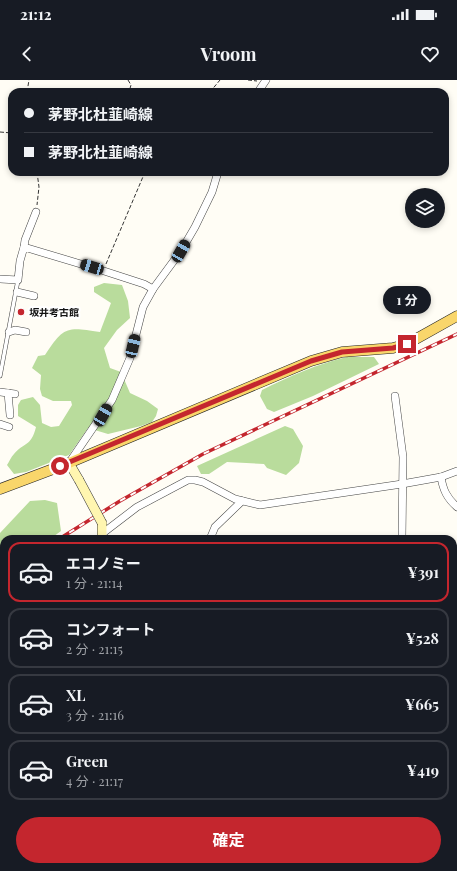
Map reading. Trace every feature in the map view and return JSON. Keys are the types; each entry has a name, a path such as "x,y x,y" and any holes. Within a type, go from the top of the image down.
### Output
{"main road":[{"path":"0,489 69,463 311,361 342,352 393,348 407,344 457,316"}],"street":[{"path":"103,535 102,523 69,463 112,400 130,358 143,307 152,289 181,251 195,227 212,192 217,176"},
{"path":"0,279 18,280 20,261 25,240 36,212"},
{"path":"24,247 104,270 144,284 152,289"},
{"path":"17,292 34,296"},
{"path":"9,332 15,330 26,332"},
{"path":"8,393 10,415"},
{"path":"395,396 401,433 402,535"},
{"path":"0,424 9,427"},
{"path":"104,535 137,508 188,480 203,482 242,501 260,505 275,504 402,484 441,477 457,471"},
{"path":"441,477 446,494 457,507"},
{"path":"212,535 215,527 242,501"}],"lane":[{"path":"0,376 17,292 18,280"}],"path":[{"path":"213,88 220,80"},
{"path":"248,80 265,82"},
{"path":"36,212 39,187 38,176"},
{"path":"104,270 143,176"}],"green space":[{"path":"104,283 122,285 128,301 130,318 117,330 104,348 110,368 121,372 130,393 147,401 158,409 156,416 152,422 108,434 88,428 69,455 26,472 14,474 7,465 14,454 32,438 36,427 18,416 18,405 21,400 33,397 40,405 42,423 51,427 59,426 72,405 71,401 53,401 42,396 40,389 41,375 32,368 38,356 45,355 57,338 67,331 80,329 100,332 111,303 94,292 94,287"},
{"path":"347,357 374,357 379,364 313,396 274,412 267,409 260,396 262,390 304,371"},
{"path":"285,426 293,429 303,446 299,463 286,475 267,468 264,464 227,462 209,474 201,474 197,466"},
{"path":"45,500 57,503 61,531 56,535 0,535 0,533 30,501"}],"railway":[{"path":"65,535 120,501 203,454 457,334"}],"place":[{"name":"坂井考古館","path":"21,312"}],"route":[{"path":"60,466 311,361 342,352 393,348 407,344"}]}
